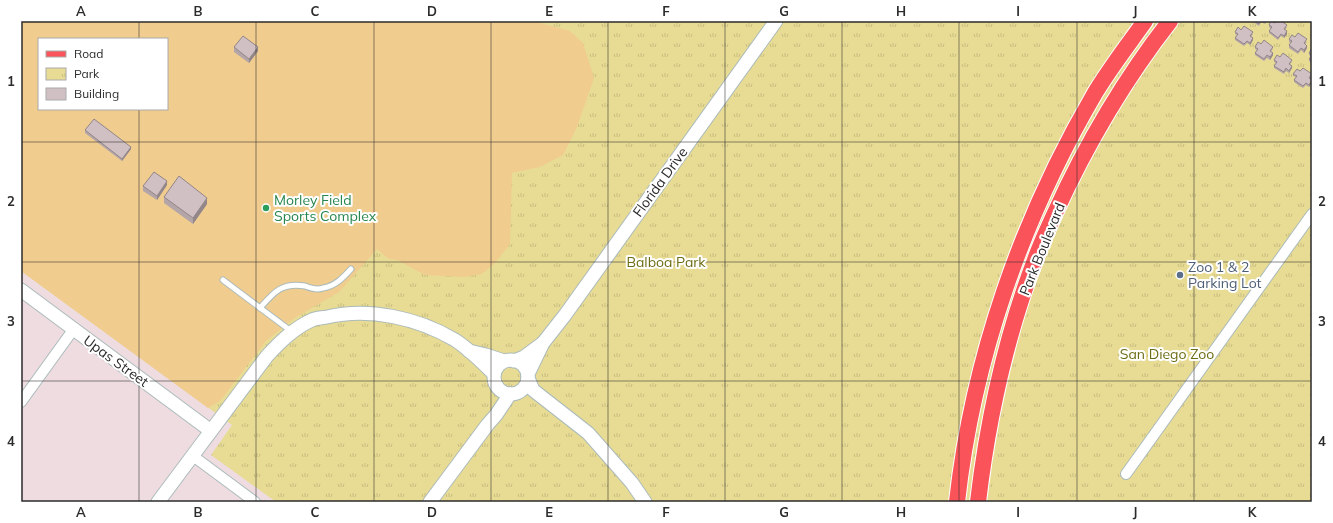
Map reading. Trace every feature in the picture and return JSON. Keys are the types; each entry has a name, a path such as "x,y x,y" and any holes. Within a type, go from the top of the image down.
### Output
{"main road":[{"name":"Park Boulevard","path":"957,502 961,464 988,343 1020,247 1071,137 1096,92 1145,21"},
{"name":"Park Boulevard","path":"978,502 982,467 992,413 1007,348 1038,251 1064,192 1087,148 1116,98 1170,21"}],"street":[{"name":"Florida Drive","path":"509,361 524,357 543,343 565,316 776,21"},
{"path":"1126,474 1312,214"},
{"name":"Upas Street","path":"21,290 211,431"},
{"path":"158,502 267,356 281,340 312,320 338,314 378,314 417,322 455,340 469,351 495,379 499,389 543,403 549,403"},
{"path":"21,402 74,330"},
{"name":"Florida Drive","path":"528,376 538,357 543,343"},
{"path":"469,351 519,363 526,368 533,390 588,433 632,483 645,502"},
{"path":"488,424 497,397 495,379 500,364 509,361"},
{"path":"430,502 488,424 514,393 523,389 528,382 528,376"},
{"path":"193,456 255,502"}],"lane":[{"path":"260,308 271,296 286,286 295,284 322,289 332,286 340,281 351,269"},
{"path":"223,280 292,332"}],"green space":[{"name":"Balboa Park","path":"21,21 1312,21 1312,502 276,502 211,455 232,425 21,271"}],"shaded area":[{"name":"Morley Field Sports Complex","path":"21,21 533,21 570,31 583,43 594,78 577,127 563,155 540,167 512,173 510,244 495,263 482,274 464,277 425,275 397,260 389,259 377,249 339,292 293,319 266,341 220,401 208,408 21,271"}],"building":[{"path":"1271,21 1275,23 1276,21 1281,21 1287,25 1284,29 1287,31 1284,36 1281,34 1278,38 1269,31 1272,27 1269,25"},
{"path":"1244,26 1253,32 1250,36 1253,38 1250,43 1247,41 1244,44 1235,38 1238,34 1235,32 1238,27 1241,30"},
{"path":"1298,33 1307,39 1304,43 1307,46 1304,50 1301,48 1298,52 1289,45 1292,41 1289,39 1292,35 1295,37"},
{"path":"243,36 258,47 249,59 234,47"},
{"path":"1264,40 1273,47 1270,51 1273,53 1270,57 1267,55 1264,59 1255,53 1258,49 1255,47 1258,42 1261,44"},
{"path":"1312,48 1312,55 1309,53"},
{"path":"1283,53 1292,60 1289,64 1292,66 1289,71 1286,68 1284,72 1274,66 1277,62 1274,60 1277,55 1280,57"},
{"path":"1303,68 1312,74 1309,78 1312,80 1309,85 1306,83 1303,86 1294,80 1297,76 1293,74 1297,69 1300,71"},
{"path":"94,119 131,147 122,159 85,130"},
{"path":"154,172 167,181 157,196 143,186"},
{"path":"179,176 207,198 193,218 164,197"}],"place":[{"name":"Morley Field Sports Complex","path":"266,208"},
{"name":"Zoo 1 & 2 Parking Lot","path":"1180,275"}],"park label":[{"name":"San Diego Zoo","path":"1167,354"}]}
